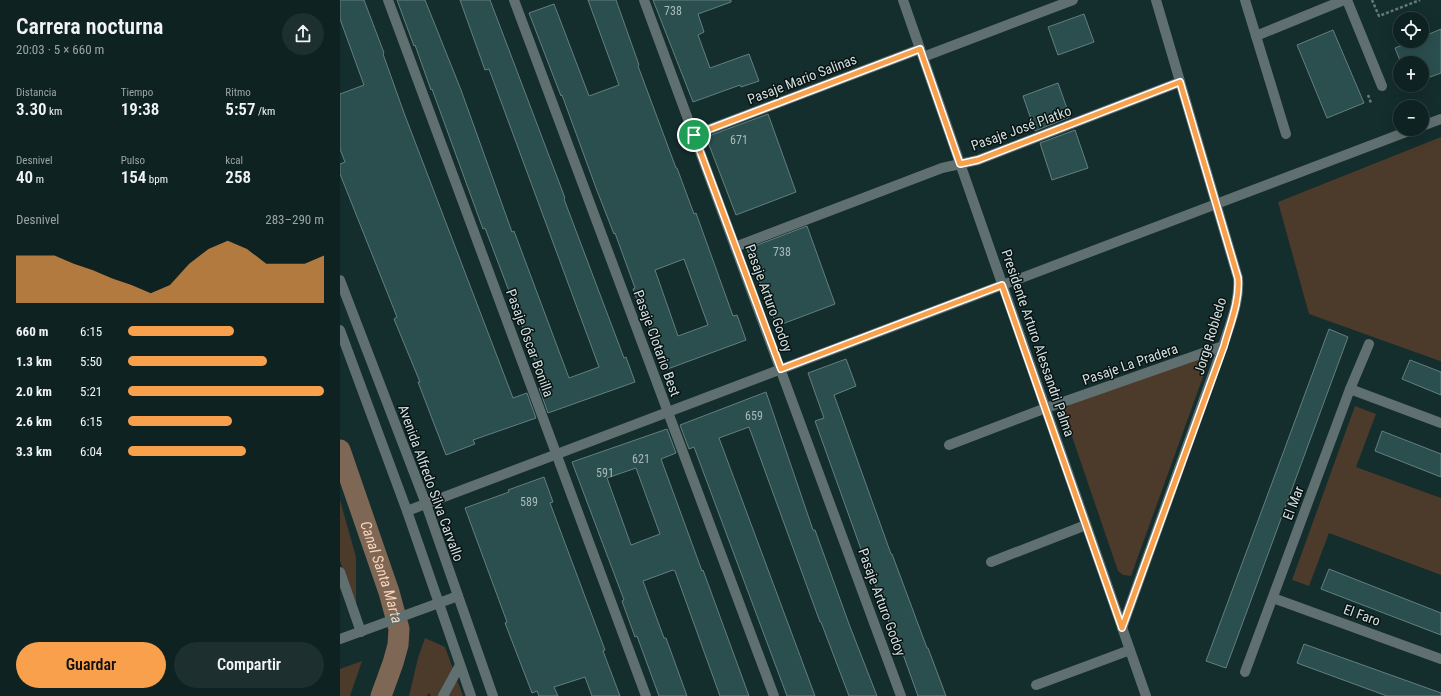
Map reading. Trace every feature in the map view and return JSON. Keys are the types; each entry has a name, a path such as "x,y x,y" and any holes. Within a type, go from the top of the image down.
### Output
{"street":[{"name":"Pasaje Óscar Bonilla","path":"388,0 646,696"},
{"name":"Pasaje Clotario Best","path":"514,0 774,696"},
{"name":"Presidente Arturo Alessandri Palma","path":"903,0 1146,696"},
{"name":"Pasaje Mario Salinas","path":"694,135 1073,0"},
{"name":"Jorge Robledo","path":"1122,628 1224,346 1237,300 1238,287 1238,278 1217,204 1156,0"},
{"path":"1245,0 1286,134"},
{"path":"1256,36 1345,0 1382,86"},
{"name":"Pasaje Arturo Godoy","path":"646,1 901,696"},
{"name":"Pasaje José Platko","path":"735,247 942,168 978,160 1180,82"},
{"path":"1429,123 1441,119"},
{"path":"407,511 1396,136"},
{"name":"Avenida Alfredo Silva Carvallo","path":"340,280 426,504 493,696"},
{"path":"340,330 407,511 471,696"},
{"name":"El Mar","path":"1245,672 1350,390 1369,344"},
{"name":"Pasaje La Pradera","path":"949,445 1046,408 1224,346"},
{"path":"1350,390 1441,423"},
{"path":"991,562 1086,524"},
{"path":"340,572 361,632"},
{"path":"340,639 458,596"},
{"name":"El Faro","path":"1272,598 1441,659"},
{"path":"1036,685 1130,650"},
{"path":"443,696 460,665"}],"path":[{"path":"1372,0 1379,16 1420,0"}],"shaded area":[{"path":"1441,137 1440,361 1309,314 1278,202"},
{"path":"1201,358 1207,358 1208,363 1131,576 1123,575 1118,571 1063,410 1071,404"},
{"path":"1355,406 1376,414 1356,467 1441,498 1441,575 1329,533 1309,586 1292,580"},
{"path":"340,500 356,557 356,605 340,561"},
{"path":"425,638 445,647 463,696 431,696 429,693 427,696 409,696 418,658"},
{"path":"362,661 350,696 340,696 340,669"}],"building":[{"path":"340,0 364,0 404,113 513,398 527,393 536,418 473,440 475,444 446,455 418,382 420,382 394,319 397,317 340,174 340,164 345,162 340,149 340,94 364,85 340,19"},
{"path":"397,0 425,0 461,90 512,232 514,231 569,378 599,367 489,69 485,70 460,0 490,0 624,358 626,357 635,382 548,413 539,388 544,386 520,320 485,228 483,229 432,89 431,90"},
{"path":"588,0 616,0 639,65 638,66 676,168 694,214 696,213 733,316 737,315 746,340 665,370 648,324 646,325 633,289 635,288 615,233 614,234 562,95 561,96 529,13 554,4 589,96 619,85","holes":["684,259 708,325 678,336 655,270"]},
{"path":"653,0 731,0 731,2 698,14 704,32 698,35 710,68 749,54 759,81 741,87 740,85 693,102"},
{"path":"1084,14 1094,42 1058,55 1048,27"},
{"path":"1441,29 1441,73 1429,77 1429,56 1398,56 1395,48 1429,48 1429,34"},
{"path":"1333,30 1364,103 1327,118 1297,45"},
{"path":"1058,83 1070,117 1035,131 1023,96"},
{"path":"768,114 796,192 736,215 706,137"},
{"path":"1075,130 1088,168 1052,180 1040,143"},
{"path":"807,226 835,304 777,326 747,249"},
{"path":"1329,329 1348,337 1226,668 1206,661"},
{"path":"846,359 856,386 834,395 891,554 946,696 918,696 900,646 898,647 863,551 862,552 815,421 824,418 808,373"},
{"path":"1410,360 1441,372 1441,395 1402,379"},
{"path":"766,392 813,530 815,530 877,696 849,696 820,622 749,427 719,438 815,696 787,696 694,447 689,449 680,425"},
{"path":"667,429 676,453 661,459 749,696 720,696 675,571 673,570 643,581 687,696 659,696 637,636 635,637 622,601 624,600 572,462","holes":["636,468 660,534 631,545 607,478"]},
{"path":"1382,431 1441,454 1441,477 1375,451"},
{"path":"544,477 553,502 550,503 605,650 603,651 620,696 592,696 585,677 554,687 558,696 539,696 537,691 532,693 505,623 507,622 465,508"},
{"path":"1329,569 1441,613 1441,635 1321,589"},
{"path":"1304,644 1441,693 1441,696 1387,696 1297,663"}],"waterway":[{"name":"Canal Santa Marta","path":"340,450 389,592 399,629 398,645 381,696"}],"route":[{"path":"920,49 960,164 978,160 1180,82 1238,278 1237,300 1224,346 1122,628 1002,285 781,369 694,135 920,49"}]}
